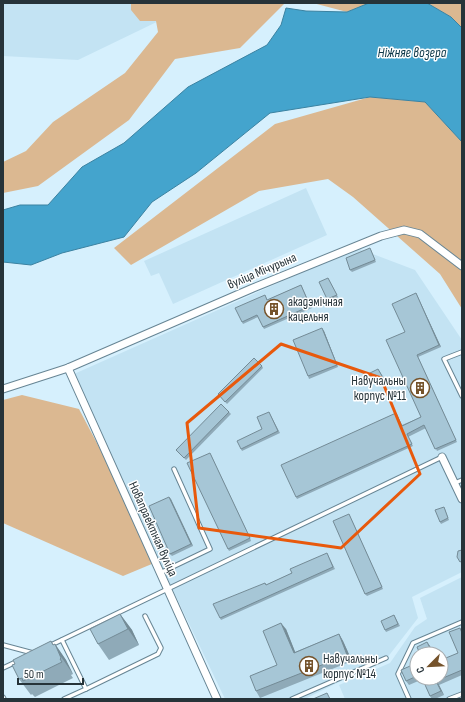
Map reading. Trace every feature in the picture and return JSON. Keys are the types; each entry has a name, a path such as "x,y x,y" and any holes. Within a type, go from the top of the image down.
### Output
{"street":[{"name":"вуліца Мічурына","path":"3,389 68,368 316,262 381,236 404,230 420,234 462,266"},
{"name":"Новапраектная вуліца","path":"68,368 217,699"},
{"path":"442,457 462,499"}],"lane":[{"path":"462,352 444,359 462,396"},
{"path":"48,647 442,457"},
{"path":"160,573 210,549 174,469"},
{"path":"455,484 462,480"},
{"path":"64,699 158,654 160,648 145,616"},
{"path":"409,699 398,674 413,643 462,622"},
{"path":"62,640 86,689"},
{"path":"3,645 34,653 28,656"},
{"path":"292,699 386,658"},
{"path":"3,668 22,659"},
{"path":"449,699 462,694"}],"highlighted area":[{"path":"281,344 381,378 420,474 341,548 199,528 187,423"}],"shaded area":[{"path":"3,3 196,3 78,60 3,56"},
{"path":"131,3 285,3 240,48 175,59 129,120 38,186 3,193 3,162 26,151 53,122 125,73 158,32 156,21 140,21 131,10"},
{"path":"313,3 369,3 347,12"},
{"path":"427,3 462,3 462,28 451,17"},
{"path":"370,97 425,102 462,142 462,309 440,274 353,197 328,179 259,191 131,265 114,248 275,124"},
{"path":"306,188 327,235 173,304 159,273 151,276 144,261"},
{"path":"357,248 415,270 462,340 462,572 412,597 418,618 387,658 305,699 225,699 159,561 74,374"},
{"path":"22,395 79,409 159,561 123,576 3,523 3,400"},
{"path":"462,577 462,699 345,699 339,685 390,663 415,627 427,619 420,598"}],"water":[{"name":"Ніжняе возера","path":"369,3 427,3 451,17 462,28 462,142 425,102 370,97 270,113 196,173 152,202 124,237 62,253 31,265 3,262 3,210 20,205 48,205 82,167 124,143 188,87 267,45 281,25 286,8 306,11 347,12"}],"building":[{"path":"370,248 375,260 350,270 346,258"},
{"path":"328,278 337,295 327,299 319,282"},
{"name":"акадэмічная кацельня","path":"301,285 310,306 263,327 257,315 242,322 235,308 265,295 267,300"},
{"path":"416,293 439,345 417,355 456,440 435,449 424,425 407,434 412,444 296,497 281,465 396,413 402,426 421,417 386,340 405,332 392,304"},
{"path":"322,328 337,365 308,376 293,340"},
{"path":"254,358 262,366 225,402 218,394"},
{"path":"378,369 382,376 370,382 366,375"},
{"path":"221,404 229,412 184,458 176,450"},
{"path":"269,412 278,431 241,449 237,441 262,429 257,417"},
{"path":"210,453 250,538 228,549 187,463"},
{"path":"169,497 191,544 170,554 149,506"},
{"path":"444,507 448,518 440,522 435,510"},
{"path":"349,514 382,587 365,594 333,521"},
{"path":"462,550 462,561 460,562 457,557 458,551"},
{"path":"327,553 333,567 220,618 213,604 265,583 266,585 292,573 290,569"},
{"path":"120,614 128,629 98,644 90,629"},
{"path":"394,615 398,624 385,630 381,621"},
{"name":"Навучальны корпус №14","path":"281,623 294,653 339,634 347,655 256,691 250,676 277,665 263,631"},
{"path":"460,628 462,633 462,670 449,676 449,657 458,653 449,632"},
{"path":"51,641 53,645 55,644 62,662 23,681 22,678 19,679 12,665 15,664 13,660"},
{"path":"427,642 429,646 419,646"},
{"path":"409,666 409,680 406,681 401,670"},
{"path":"426,686 438,686 441,691 430,696"},
{"path":"327,693 330,699 313,699"}],"place":[{"name":"акадэмічная кацельня","path":"274,309"},
{"name":"Навучальны корпус №11","path":"420,388"},
{"name":"Навучальны корпус №14","path":"309,666"}]}
